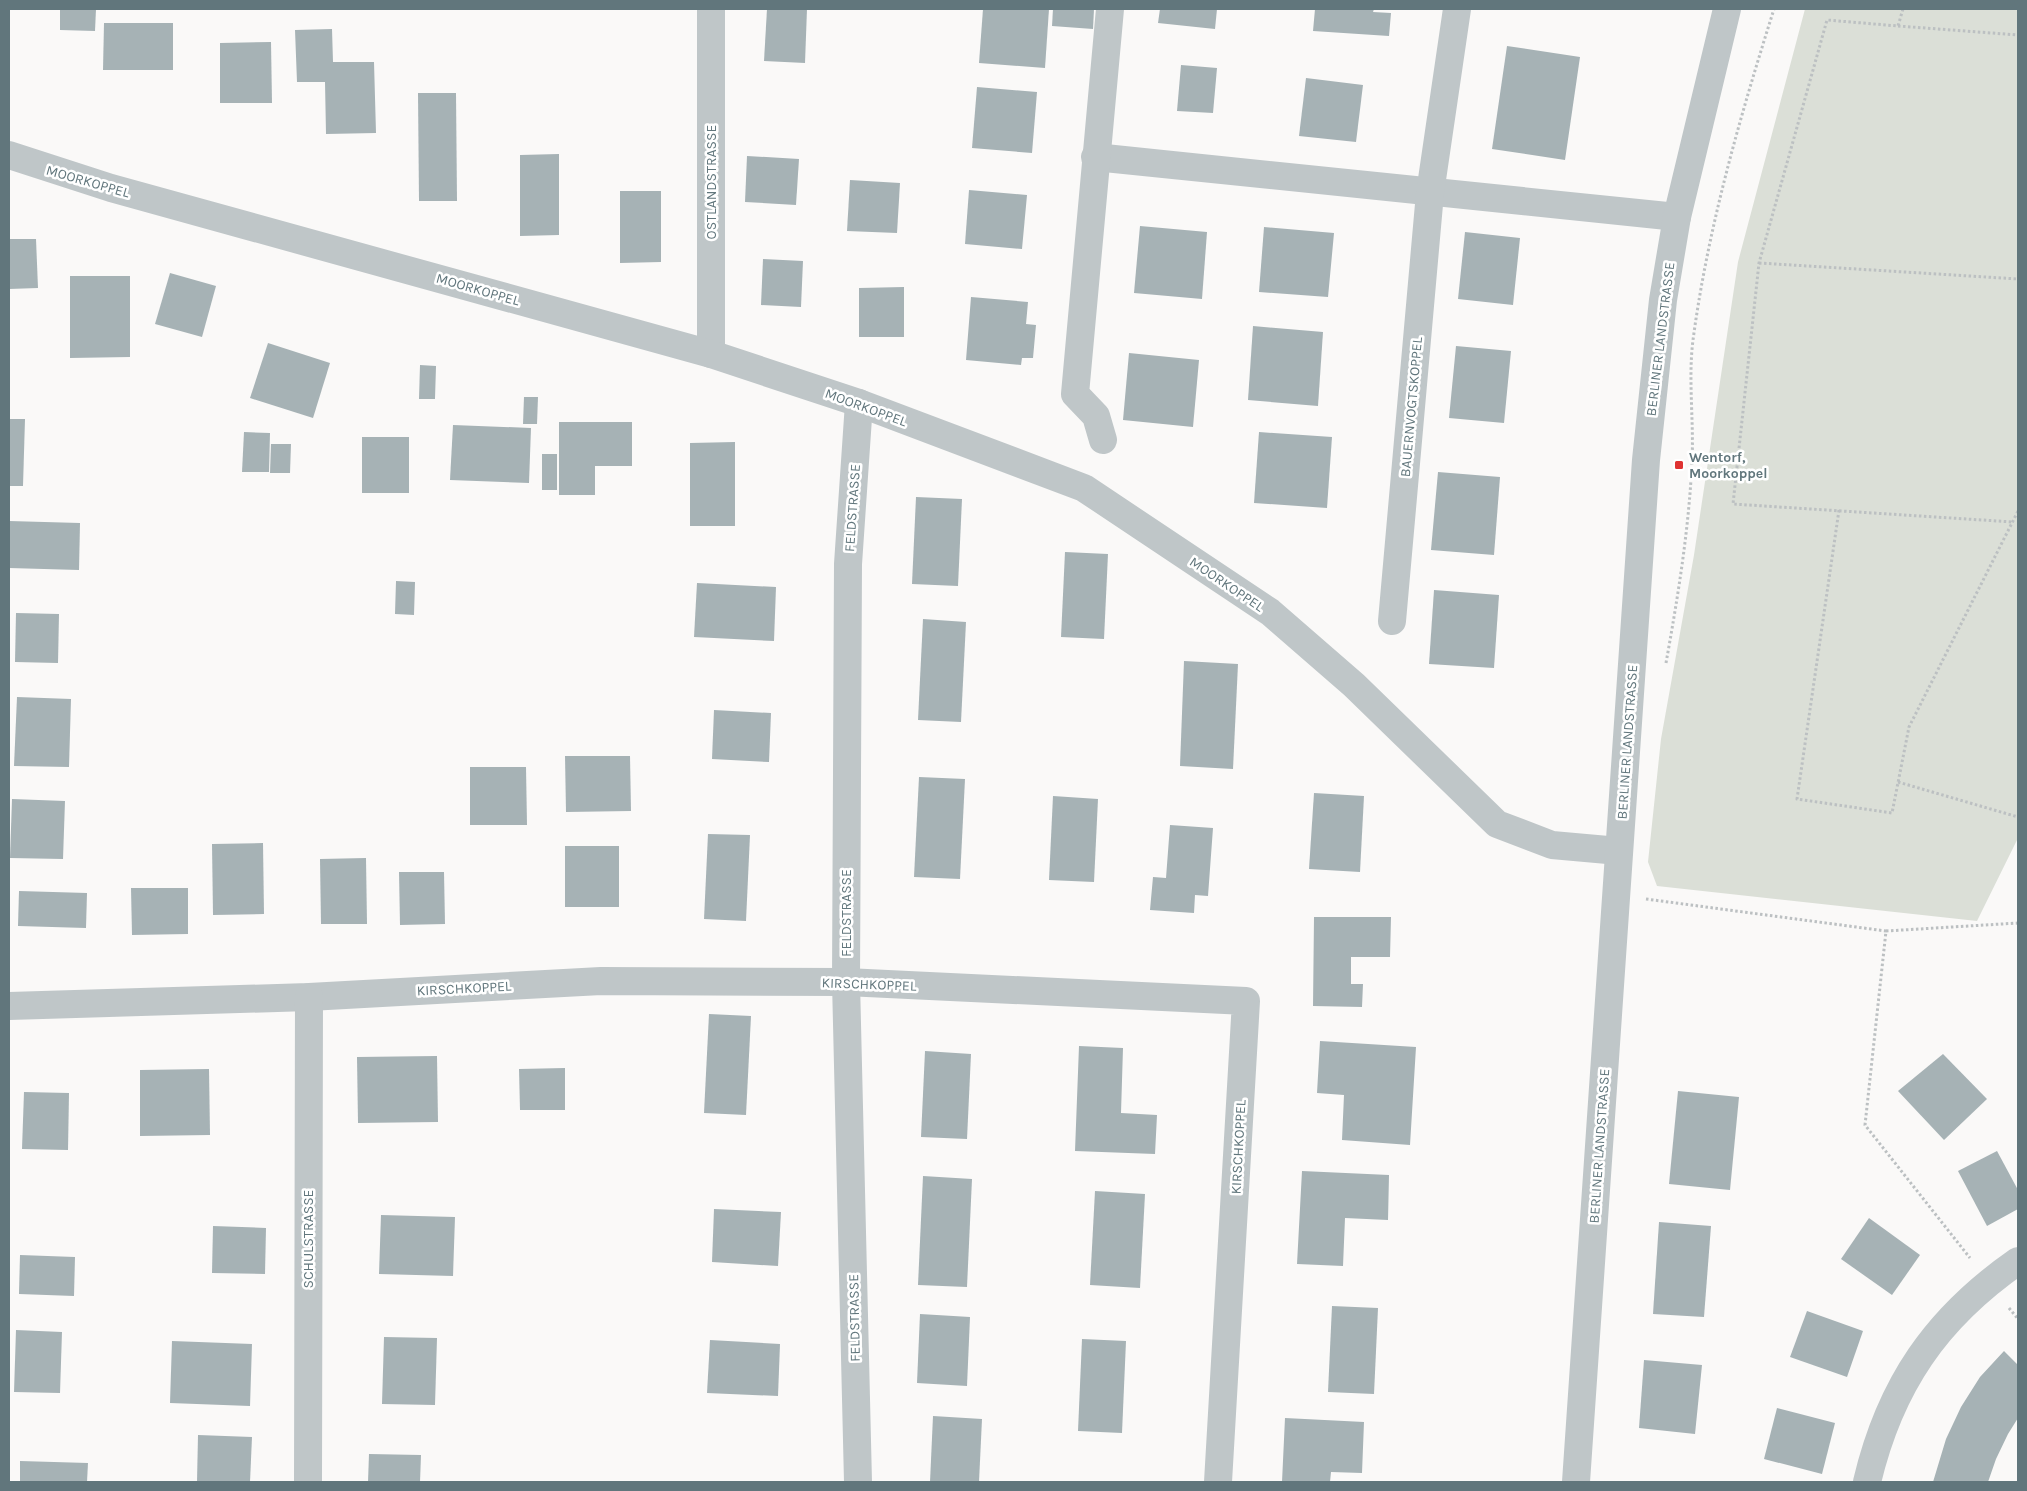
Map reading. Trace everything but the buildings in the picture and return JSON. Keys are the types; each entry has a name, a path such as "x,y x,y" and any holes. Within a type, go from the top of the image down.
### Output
{"street":[{"name":"OSTLANDSTRASSE","path":"711,9 711,354"},
{"path":"1104,440 1096,416 1074,394 1110,9"},
{"name":"BAUERNVOGTSKOPPEL","path":"1392,621 1430,193 1457,9"},
{"name":"BERLINER LANDSTRASSE","path":"1576,1482 1646,460 1663,300 1676,216 1727,9"},
{"name":"MOORKOPPEL","path":"9,155 111,188 711,354 859,403 1084,488 1270,612 1354,685 1496,824 1552,845 1619,851"},
{"path":"1095,157 1430,193 1676,216"},
{"name":"FELDSTRASSE","path":"858,1482 846,982 848,564 859,403"},
{"name":"KIRSCHKOPPEL","path":"9,1006 309,997 601,981 846,982 1246,1001 1218,1482"},
{"name":"SCHULSTRASSE","path":"308,1482 309,997"},
{"path":"1867,1482 1886,1418 1910,1371 1940,1328 1964,1303 2018,1261"}],"path":[{"path":"1665,668 1685,558 1692,460 1693,341 1713,225 1749,89 1774,9"},
{"path":"1898,26 1903,9"},
{"path":"2013,522 1733,504 1759,263 1827,20 2018,35"},
{"path":"1759,263 2018,279"},
{"path":"1839,510 1797,799 1892,813 1909,727 2018,511"},
{"path":"1898,782 2018,817"},
{"path":"1616,897 1886,931 2018,923"},
{"path":"1886,931 1865,1125 2018,1319"}],"shaded area":[{"path":"1805,9 2018,9 2018,838 1977,921 1657,886 1648,862 1661,739 1694,555 1738,262"}],"place":[{"name":"Wentorf, Moorkoppel","path":"1679,465"}]}
